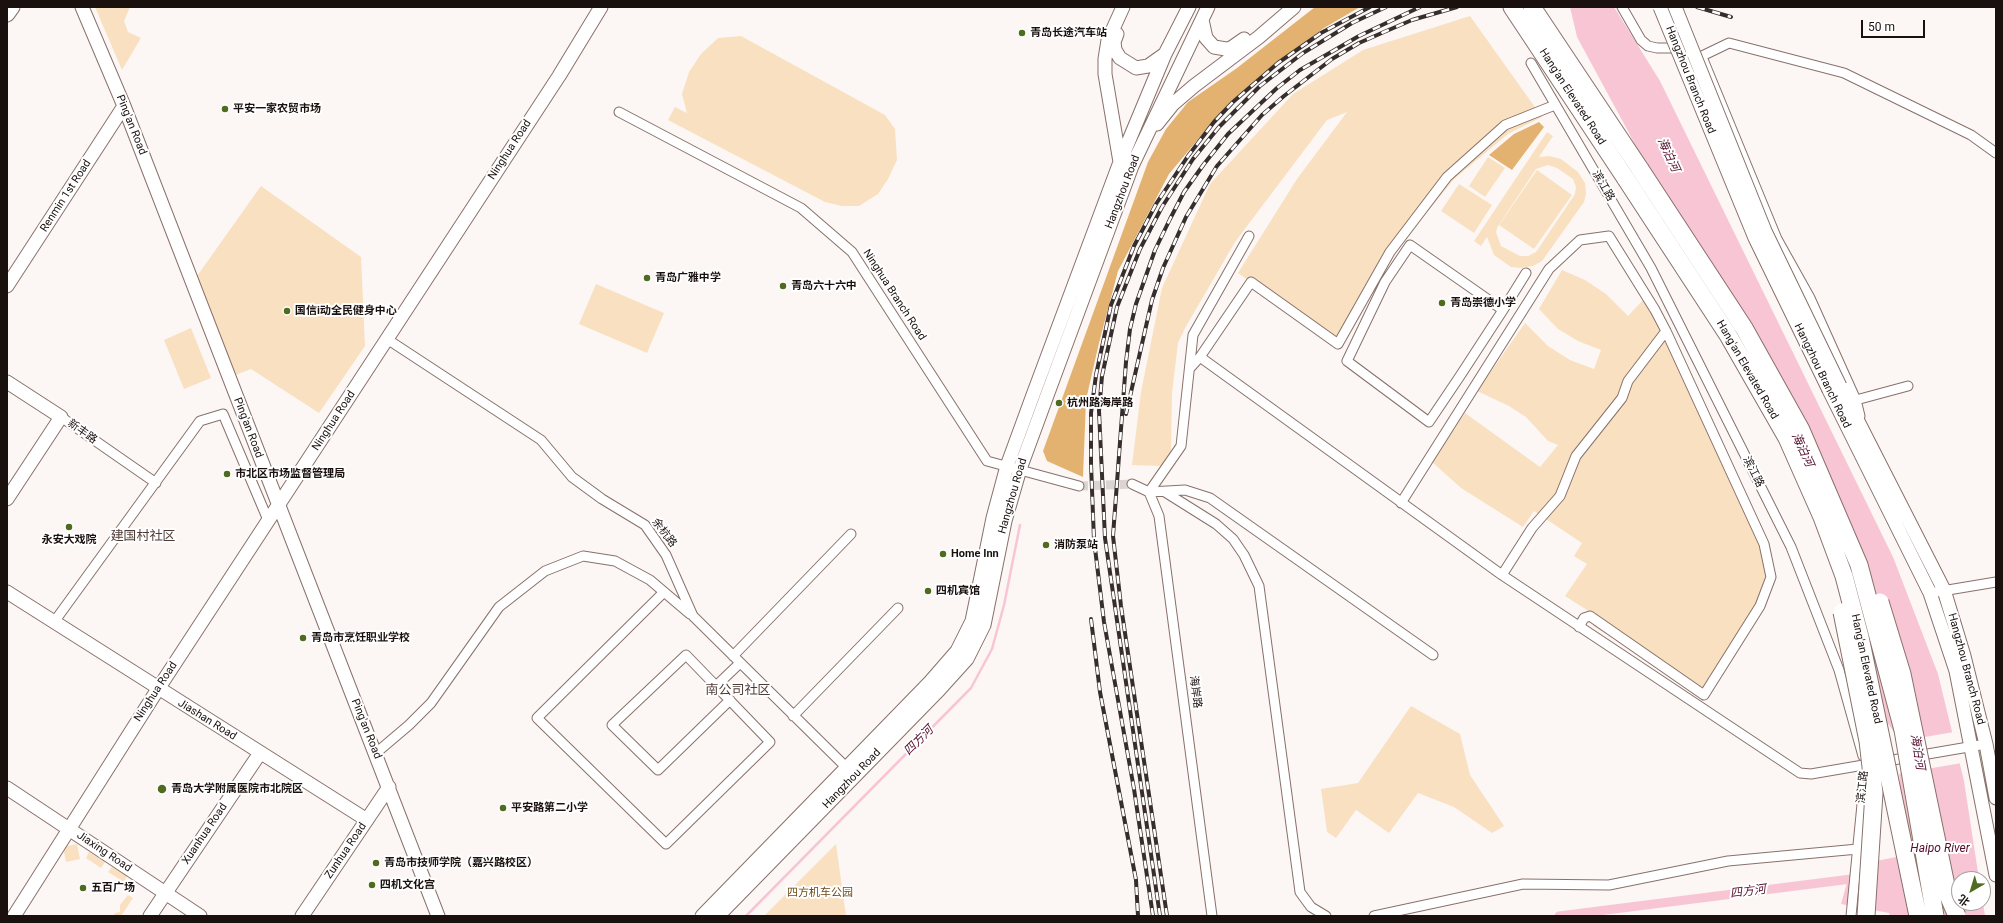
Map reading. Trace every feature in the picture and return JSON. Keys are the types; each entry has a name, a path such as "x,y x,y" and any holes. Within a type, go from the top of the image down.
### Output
{"highway":[{"name":"Hang'an Elevated Road","path":"1512,7 1728,335 1787,438 1822,517 1844,576 1860,637 1918,916"},
{"name":"Hang'an Elevated Road","path":"1532,7 1744,328 1801,430 1859,565 1903,730 1935,916"},
{"path":"1626,179 1695,305 1755,400 1778,442 1818,527 1832,567 1868,741 1874,793 1866,916"},
{"path":"1732,310 1777,374 1802,416 1844,504 1866,561 1902,674 1916,733 1939,859 1948,895 1957,916"}],"main road":[{"path":"7,14 12,7"},
{"name":"Ping'an Road","path":"82,7 124,106 438,916"},
{"name":"Ninghua Road","path":"14,916 158,689 558,76 601,7"},
{"path":"1120,162 1105,74 1104,59 1108,40 1123,7"},
{"path":"1130,7 1114,42 1115,50 1120,58 1136,68 1148,66 1165,54"},
{"name":"Hangzhou Road","path":"702,916 851,771 947,682 967,659 986,617 1005,521 1013,468 1120,162 1165,54 1189,7"},
{"path":"1206,12 1204,34 1209,43 1219,49 1226,49 1240,43 1282,7"},
{"path":"1145,138 1173,104 1259,37 1294,7"},
{"name":"Hangzhou Branch Road","path":"1660,7 1755,238 1834,388 1864,433 1944,590 1964,656 1986,744 1996,798"},
{"name":"Hangzhou Branch Road","path":"1675,7 1764,231 1834,388 1930,593 1956,671 1966,748 1996,875"},
{"name":"Hangzhou Road","path":"1013,468 1128,177 1145,138 1206,12"},
{"name":"Renmin 1st Road","path":"7,286 124,106"},
{"name":"新丰路","path":"7,382 61,417"},
{"path":"7,499 61,417"},
{"name":"Jiashan Road","path":"7,592 367,820"},
{"name":"Xuanhua Road","path":"150,916 260,753"},
{"name":"Hangzhou Road","path":"718,916 851,771"},
{"name":"Zunhua Road","path":"302,916 389,787"},
{"name":"Jiaxing Road","path":"7,788 200,916"}],"street":[{"path":"1622,7 1641,40 1648,46 1657,48 1695,48 1700,52 1776,239 1810,298 1856,400 1864,433"},
{"path":"1702,56 1729,43 1844,73 1971,135 1996,153"},
{"name":"滨江路","path":"1531,63 1651,268 1791,547 1839,670 1870,763 1856,864 1851,916"},
{"path":"1190,368 1200,357 1251,282 1338,344 1390,252 1447,177 1505,125 1555,105"},
{"name":"Ninghua Branch Road","path":"620,112 800,208 852,252 981,453 987,461 1013,468"},
{"path":"1149,492 1182,446 1193,335 1249,236"},
{"path":"1401,503 1548,269 1580,240 1609,236 1655,310 1666,331 1764,544 1770,577 1760,606 1704,695 1590,616 1584,618 1579,627"},
{"path":"1503,310 1410,246 1385,282 1347,361 1429,422 1503,310 1526,273"},
{"path":"1502,576 1532,528 1560,496 1576,456 1622,398 1628,381 1666,331"},
{"name":"余杭路","path":"387,339 541,440 572,477 602,499 645,525 666,555 692,616 851,771"},
{"path":"1200,357 1502,576 1698,704 1800,773 1812,774 1986,744"},
{"path":"1460,376 1475,385"},
{"path":"1856,400 1908,386"},
{"path":"54,622 200,421 223,414 268,520"},
{"name":"新丰路","path":"61,417 156,483"},
{"path":"1013,468 1079,486"},
{"path":"1132,484 1149,492 1185,490 1210,498 1433,655"},
{"name":"海岸路","path":"1149,492 1160,516 1212,916"},
{"path":"1165,492 1216,524 1233,539 1244,555 1259,586 1300,892 1311,907 1326,916"},
{"path":"733,656 851,534"},
{"path":"376,753 409,725 431,703 499,607 545,571 583,556 615,561 650,580 692,616"},
{"path":"1930,593 1996,582"},
{"path":"664,592 538,718 666,844 770,742 730,700 686,655 612,725 658,770 730,700"},
{"path":"793,716 898,608"},
{"path":"716,686 740,663"},
{"path":"1374,916 1523,884 1609,885 1728,861 1858,849"}],"green space":[{"path":"95,7 130,7 124,21 128,32 141,38 122,70"},
{"path":"1470,16 1542,117 1508,134 1454,179 1395,252 1338,344 1238,273 1297,179 1347,112 1327,120 1235,242 1185,328 1178,343 1172,393 1171,451 1161,466 1132,465 1141,392 1162,288 1210,184 1293,94 1363,50"},
{"path":"741,36 885,115 895,129 897,160 888,179 878,194 859,206 842,206 825,202 668,120 675,107 687,113 682,94 689,72 701,54 718,38"},
{"path":"1547,132 1553,136 1539,157 1549,156 1561,159 1578,172 1585,183 1586,194 1584,202 1542,261 1533,266 1521,268 1511,267 1494,255 1487,237 1481,246 1474,241","holes":["1548,165 1557,168 1573,179 1576,187 1575,194 1536,252 1528,256 1520,256 1501,246 1496,232 1498,226 1536,169"]},
{"path":"1488,157 1505,168 1485,197 1469,186"},
{"path":"1537,170 1572,195 1534,249 1499,225"},
{"path":"1459,184 1492,205 1474,233 1441,211"},
{"name":"国信i动全民健身中心","path":"261,186 361,257 365,346 319,413 251,369 233,376 197,276"},
{"path":"1562,270 1585,280 1606,294 1628,316 1644,299 1696,402 1764,544 1771,577 1760,606 1703,692 1593,626 1598,617 1565,596 1587,564 1574,556 1582,543 1534,511 1523,527 1461,488 1432,462 1465,413 1540,467 1558,445 1548,441 1526,417 1509,406 1477,391 1525,323 1548,346 1570,360 1594,369 1601,350 1578,341 1558,329 1539,309"},
{"path":"596,284 664,313 647,353 579,324"},
{"path":"191,328 211,378 184,389 164,340"},
{"path":"1411,706 1460,734 1470,775 1504,826 1492,833 1454,807 1418,793 1389,833 1356,810 1336,838 1327,832 1321,789 1358,783"},
{"path":"77,844 80,859 66,862 63,847"},
{"name":"四方机车公园","path":"836,844 846,916 764,916"},
{"path":"89,852 105,862 101,868 86,858"},
{"path":"112,867 127,876 124,882 108,872"},
{"path":"128,895 133,898 121,916 113,916 115,913 120,912 120,905"}],"shaded area":[{"path":"1315,7 1360,7 1324,28 1259,77 1210,125 1169,174 1118,271 1086,400 1083,477 1047,461 1043,451 1148,162 1166,129 1188,102 1237,68"},
{"path":"1539,122 1544,127 1512,170 1489,155 1514,134"}],"water":[{"name":"Haipo River","path":"1570,7 1614,7 1660,81 1893,557 1938,674 1964,781 1978,871 1951,871 1951,911 1984,911 1985,916 1890,916 1889,913 1841,904 1848,879 1861,864 1906,855 1896,735 1884,718 1810,500 1629,133 1577,37"}],"pier":[{"path":"1954,732 1962,763 1897,774 1895,742"}],"waterway":[{"name":"四方河","path":"746,916 971,688 992,649 1004,605 1020,525"},
{"name":"四方河","path":"1559,916 1859,878"}],"tunnel":[{"path":"1079,486 1132,484"}],"railway":[{"path":"1153,916 1134,789 1104,622 1094,540 1091,464 1091,413 1096,375 1111,305 1134,246 1156,204 1188,156 1214,122 1233,102 1278,63 1321,33 1370,7"},
{"path":"1160,916 1105,538 1099,411 1102,376 1117,307 1140,249 1162,207 1193,159 1219,127 1260,86 1303,53 1352,23 1386,7"},
{"path":"1167,916 1121,606 1113,536 1126,362 1130,329 1136,304 1155,250 1184,192 1228,134 1277,88 1300,70 1359,36 1420,7"},
{"path":"1126,414 1152,300 1163,268 1186,217 1217,166 1262,115 1332,59 1359,43 1412,20 1457,7"},
{"path":"1697,7 1731,17"},
{"path":"1091,619 1100,692 1136,880 1138,916"}],"place":[{"name":"青岛长途汽车站","path":"1022,33"},
{"name":"平安一家农贸市场","path":"225,109"},
{"name":"青岛广雅中学","path":"647,278"},
{"name":"青岛六十六中","path":"783,286"},
{"name":"青岛崇德小学","path":"1442,303"},
{"name":"国信i动全民健身中心","path":"287,311"},
{"name":"杭州路海岸路","path":"1059,403"},
{"name":"市北区市场监督管理局","path":"227,474"},
{"name":"永安大戏院","path":"69,527"},
{"name":"消防泵站","path":"1046,545"},
{"name":"Home Inn","path":"943,554"},
{"name":"四机宾馆","path":"928,591"},
{"name":"青岛市烹饪职业学校","path":"303,638"},
{"name":"青岛大学附属医院市北院区","path":"162,789"},
{"name":"平安路第二小学","path":"503,808"},
{"name":"青岛市技师学院（嘉兴路校区）","path":"376,863"},
{"name":"四机文化宫","path":"372,885"},
{"name":"五百广场","path":"83,888"}],"district":[{"name":"建国村社区","path":"143,537"},
{"name":"南公司社区","path":"738,691"}],"water label":[{"name":"海泊河","path":"1668,155"},
{"name":"海泊河","path":"1802,450"},
{"name":"海泊河","path":"1917,752"}]}
